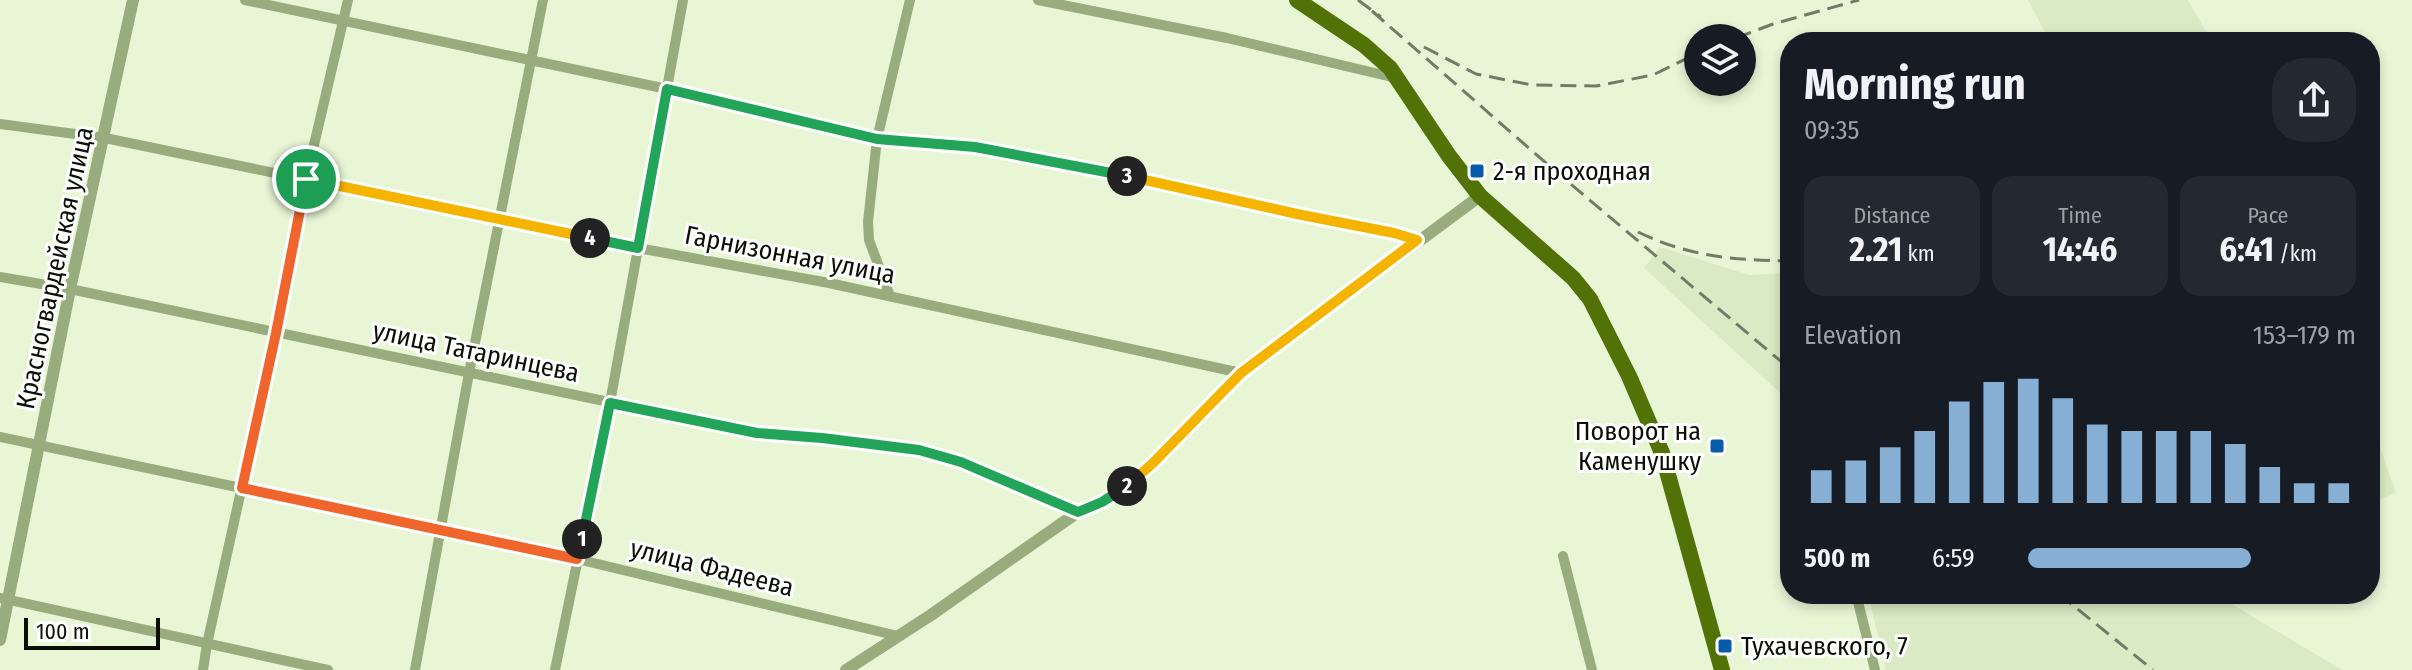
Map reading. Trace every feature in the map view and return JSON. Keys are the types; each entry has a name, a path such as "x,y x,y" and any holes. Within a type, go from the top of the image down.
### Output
{"main road":[{"path":"1297,0 1373,53 1400,79 1449,156 1480,196 1559,264 1584,291 1629,376 1662,453 1722,670"}],"street":[{"name":"Красногвардейская улица","path":"0,640 4,599 40,446 70,289 133,0"},
{"path":"245,0 667,89 877,139 975,147 1091,168 1417,240"},
{"path":"203,670 306,179 348,0"},
{"path":"415,670 498,220 543,0"},
{"path":"555,670 610,403 683,0"},
{"path":"890,296 868,231 877,139 910,0"},
{"path":"1038,0 1227,38 1400,79"},
{"name":"Гарнизонная улица","path":"0,124 105,138 498,220 890,296 1241,373"},
{"path":"846,670 1078,512 1102,502 1135,480 1241,373 1480,196"},
{"name":"улица Татаринцева","path":"0,277 757,433 919,450 961,462 1078,512"},
{"name":"улица Фадеева","path":"0,437 577,559 898,636"},
{"path":"1563,556 1592,670"},
{"path":"4,599 328,670"},
{"path":"1858,604 1875,670"}],"shaded area":[{"path":"2028,0 2188,0 2206,32 2045,32"},
{"path":"1660,247 1749,275 1780,273 1780,393 1644,268"},
{"path":"2380,447 2396,493 2380,500"},
{"path":"1870,604 2232,604 2342,670 1886,670"}],"railway":[{"path":"1358,0 1381,17"},
{"path":"1756,30 1859,0"},
{"path":"1372,11 1780,361"},
{"path":"1424,47 1476,74 1532,85 1596,86 1653,75 1684,60"},
{"path":"1638,232 1676,247 1712,256 1780,261"},
{"path":"2071,604 2153,670"}],"place":[{"name":"2-я проходная","path":"1477,171"},
{"name":"Поворот на Каменушку","path":"1717,446"},
{"name":"Тухачевского, 7","path":"1725,646"}],"route":[{"path":"667,89 877,139 975,147 1091,168 1417,240 1241,373 1135,480 1092,507 1078,512 961,462 919,450 757,433 610,403 577,559 242,488 306,179 638,248 667,89"}]}
